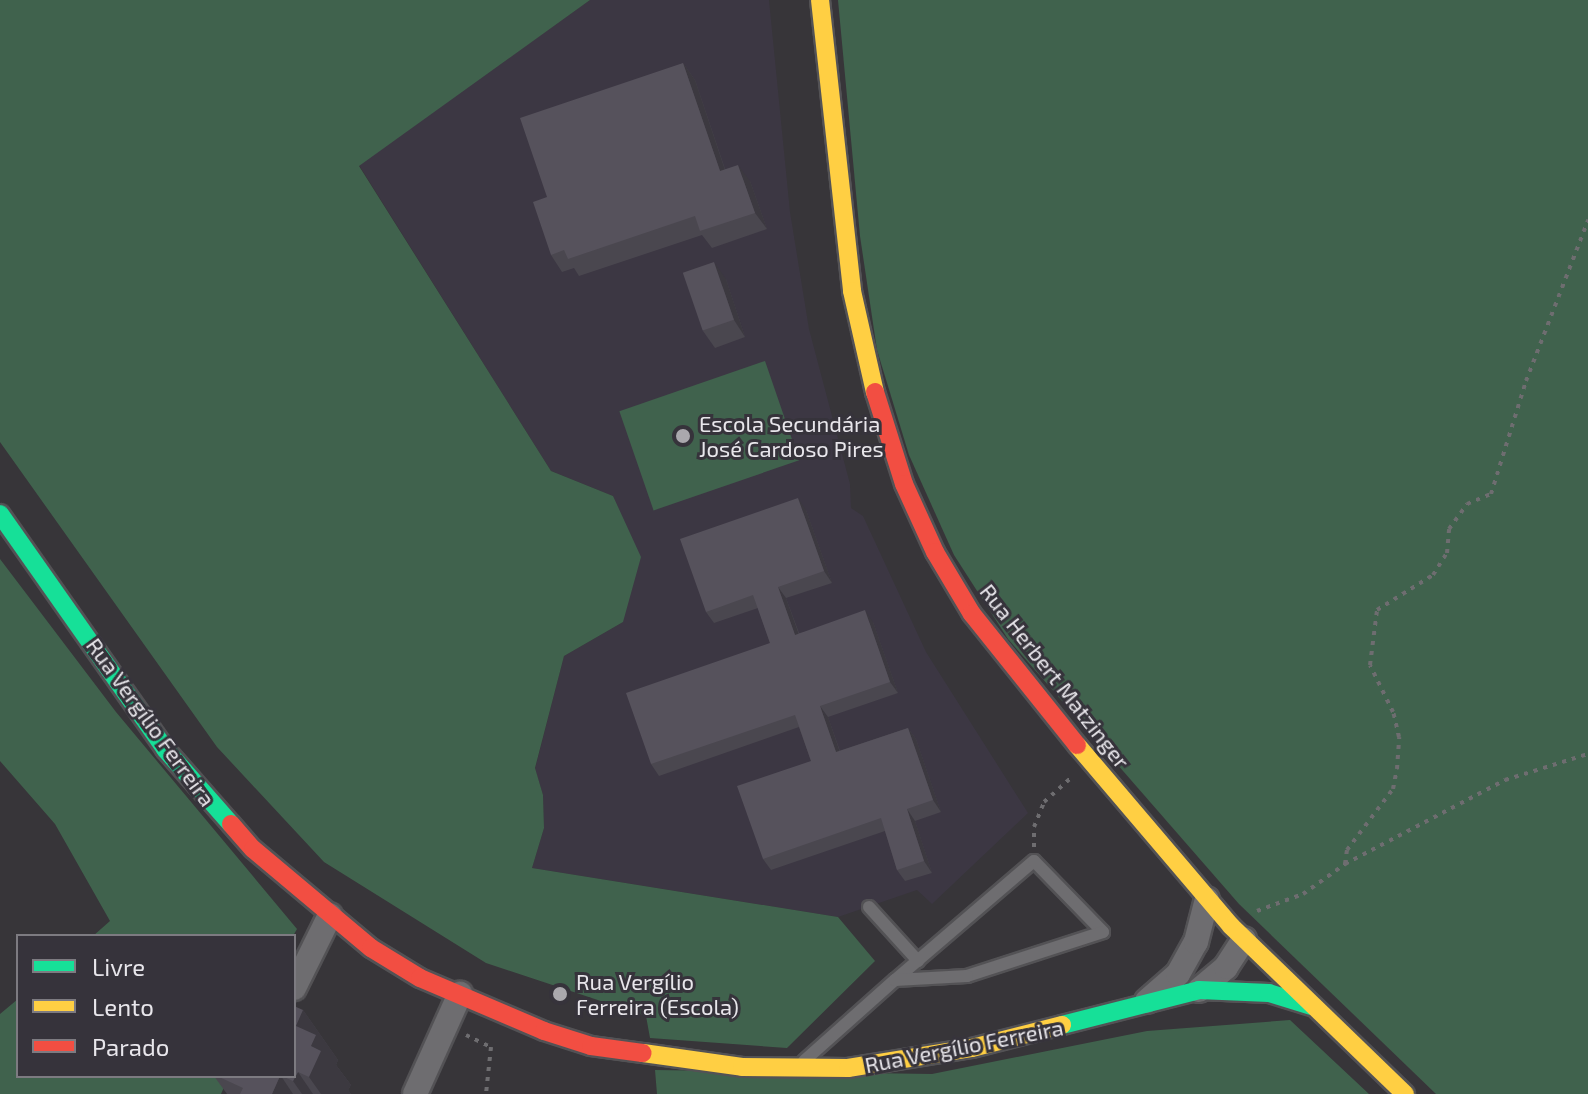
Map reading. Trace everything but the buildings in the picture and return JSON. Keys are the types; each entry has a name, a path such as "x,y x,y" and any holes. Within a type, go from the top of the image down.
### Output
{"street":[{"name":"Rua Herbert Matzinger","path":"820,0 852,291 872,384 904,484 972,614 1090,761 1207,899 1311,1006 1405,1094"},
{"name":"Rua Vergílio Ferreira","path":"0,514 206,800 330,915 420,978 591,1046 742,1067 848,1068 972,1048 1199,990 1269,993 1311,1006"},
{"name":"Rua Vergílio Ferreira","path":"1144,1004 1178,974 1196,942 1207,899"},
{"path":"296,984 330,915"},
{"name":"Rua Vergílio Ferreira","path":"1199,990 1226,967 1237,932"},
{"path":"415,1094 460,994"}],"lane":[{"path":"796,1068 895,980 1034,861 1103,932 967,976 895,980"},
{"path":"869,907 918,961"}],"path":[{"path":"1345,864 1347,850 1393,789 1397,769 1399,737 1393,712 1370,665 1377,610 1433,575 1447,553 1449,529 1467,504 1491,494 1526,381 1588,220"},
{"path":"1237,932 1271,903 1303,894 1345,864 1505,780 1588,754"},
{"path":"1034,861 1034,827 1044,802 1090,761"},
{"path":"445,1027 491,1047 486,1094"}],"shaded area":[{"name":"Escola Secundária José Cardoso Pires","path":"590,0 769,0 790,212 809,329 850,484 851,508 863,516 926,652 1028,813 932,904 917,890 838,917 532,868 544,828 543,795 535,769 564,656 623,622 613,496 551,471 359,165"}],"green space":[{"path":"0,0 590,0 359,166 551,471 613,496 641,557 623,622 564,656 535,768 543,795 544,828 532,868 838,917 875,961 787,1048 650,1038 646,1016 486,963 324,862 217,747 0,442"},
{"path":"838,0 1588,0 1588,1094 1436,1094 1239,904 1008,639 954,555 909,455 877,350 860,236"},
{"path":"765,361 799,460 654,510 619,411"},
{"path":"0,559 116,712 297,929 294,934 95,934 110,921 55,824 0,761"},
{"path":"16,1001 16,1078 228,1078 221,1094 0,1094 0,1014"},
{"path":"1290,1020 1369,1094 657,1094 655,1070 932,1074 1147,1031"}],"traffic: fast":[{"path":"0,514 165,749 231,824"},
{"path":"1062,1025 1199,990 1269,993 1311,1006"}],"traffic: slow":[{"path":"820,0 852,291 875,392"},
{"path":"1077,745 1231,926 1405,1094"},
{"path":"643,1053 742,1067 848,1068 972,1048 1062,1025"}],"traffic: jam":[{"path":"875,392 904,484 935,552 972,614 1077,745"},
{"path":"231,824 253,849 371,948 420,978 544,1031 591,1046 643,1053"}],"place":[{"name":"Escola Secundária José Cardoso Pires","path":"683,436"},
{"name":"Rua Vergílio Ferreira (Escola)","path":"560,994"}]}
